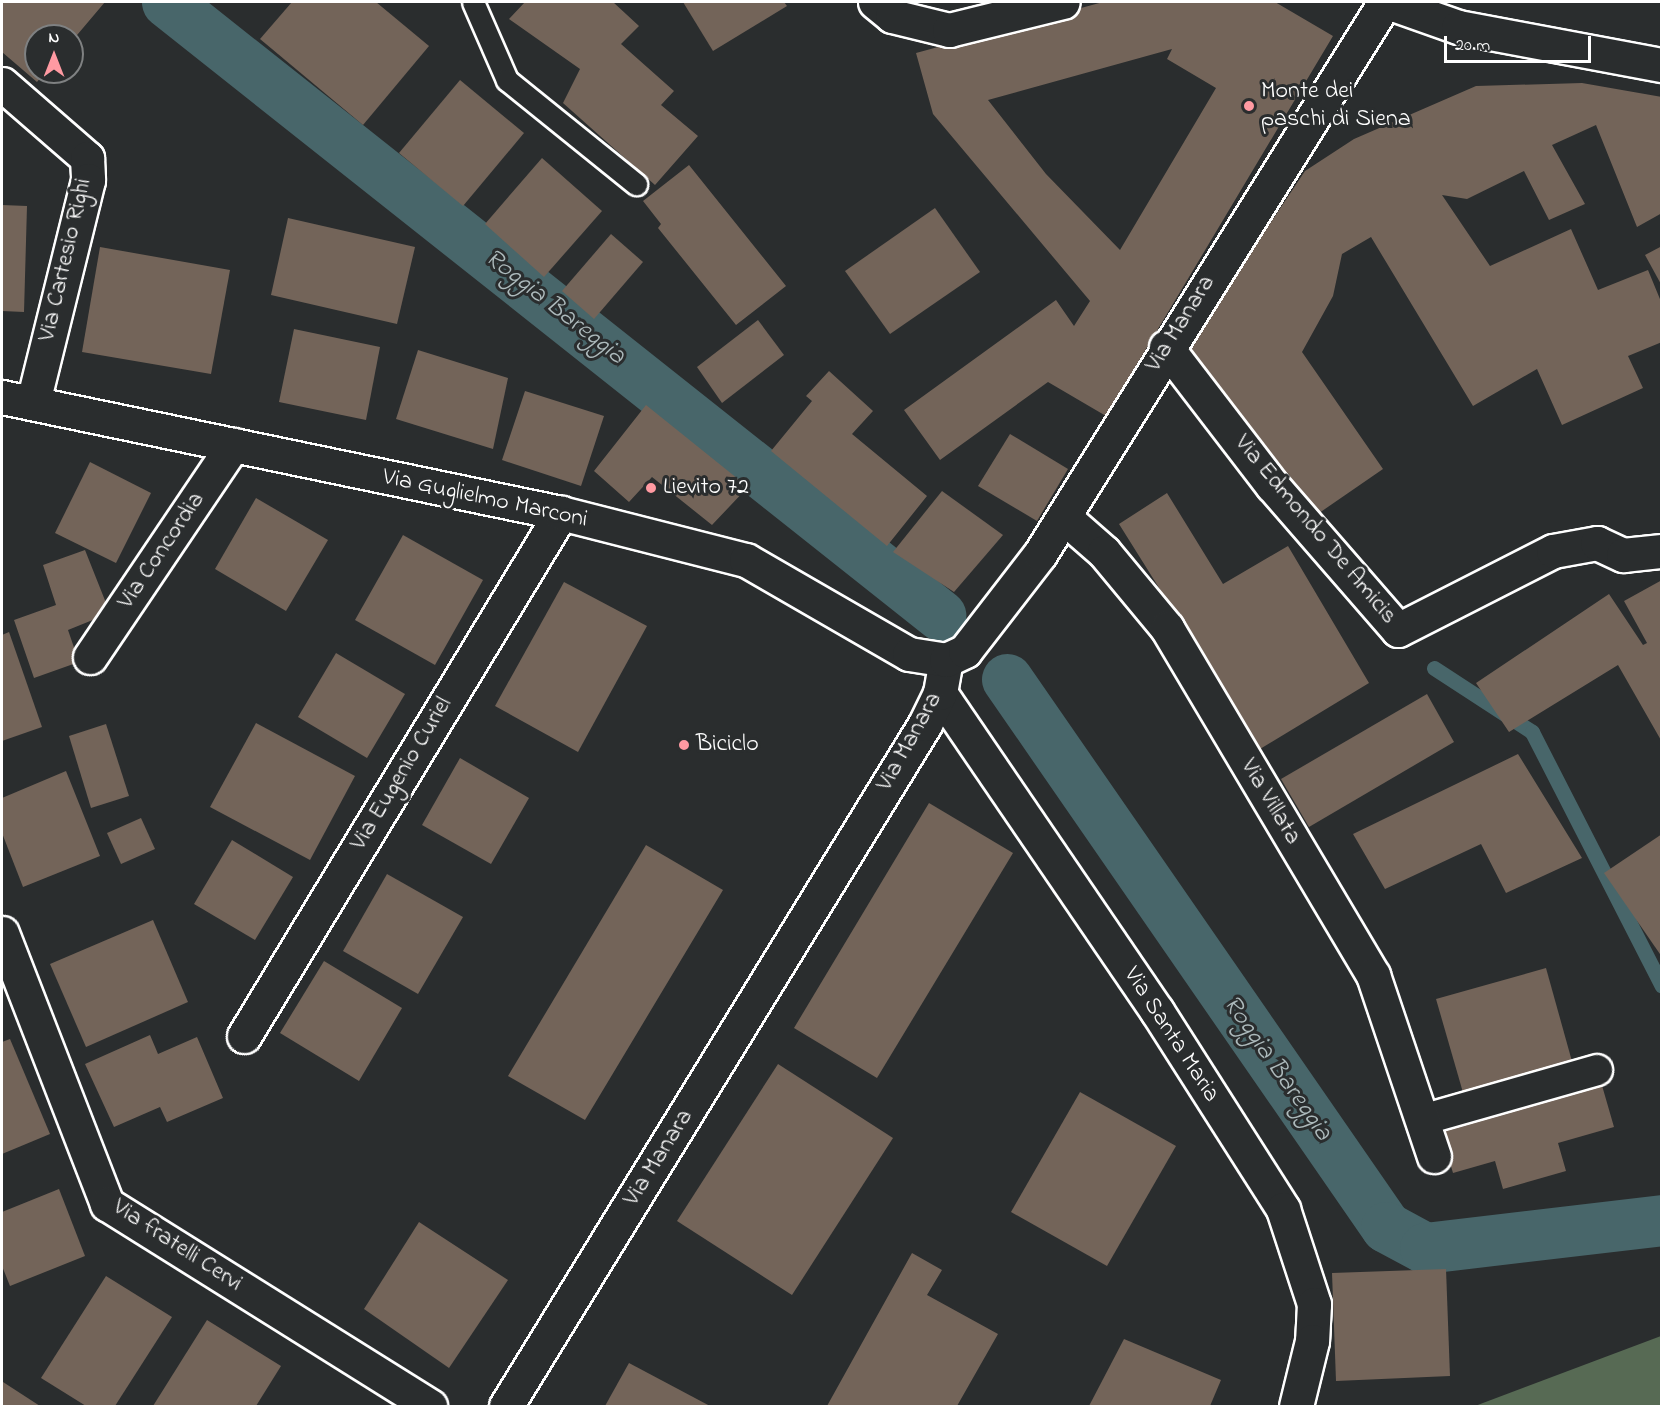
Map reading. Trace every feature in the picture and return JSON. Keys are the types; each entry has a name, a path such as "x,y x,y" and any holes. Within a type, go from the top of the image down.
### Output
{"street":[{"path":"876,2 892,16 949,30 1063,2"},
{"path":"1386,2 1458,27 1662,65"},
{"name":"Via Manara","path":"506,1407 940,693 946,660 965,651 980,633 1064,517 1166,348 1386,2"},
{"name":"Via Cartesio Righi","path":"2,84 87,158 88,180 17,400"},
{"name":"Via Edmondo De Amicis","path":"1166,348 1272,485 1398,630 1552,550 1598,543 1623,555 1662,551"},
{"name":"Via Guglielmo Marconi","path":"17,400 561,513 746,560 909,654 946,660"},
{"name":"Via Concordia","path":"90,657 233,445"},
{"name":"Via Eugenio Curiel","path":"244,1036 561,513"},
{"name":"Via Villata","path":"1064,517 1104,552 1153,611 1197,679 1372,975 1434,1156"},
{"name":"Via Santa Maria","path":"940,693 1157,1011 1283,1209 1314,1304 1312,1341 1296,1407"},
{"name":"Via fratelli Cervi","path":"2,933 107,1204 430,1407"},
{"path":"1422,1120 1598,1070"}],"lane":[{"path":"473,2 507,80 636,184"}],"green space":[{"path":"1661,1336 1661,1406 1475,1406"}],"building":[{"path":"2,2 105,2 84,27 84,24 24,24 24,71 2,52"},
{"path":"292,2 376,2 429,46 363,125 260,39"},
{"path":"525,2 613,2 639,26 621,44 674,91 661,105 698,136 655,185 563,103 580,69 509,19"},
{"path":"683,2 784,2 787,6 713,51"},
{"path":"1103,2 1275,2 1333,36 1106,416 1048,382 940,460 904,410 1056,300 1074,326 1090,301 933,114 916,53","holes":["1172,49 1167,59 1216,88 1120,250 1046,174 988,100"]},
{"path":"460,80 524,133 463,206 399,153"},
{"path":"1582,83 1662,97 1662,213 1637,227 1596,125 1552,145 1585,204 1549,220 1524,171 1467,199 1442,195 1490,266 1571,229 1598,290 1648,270 1662,304 1662,342 1628,356 1643,388 1562,425 1537,369 1473,406 1371,237 1342,254 1333,296 1302,352 1383,469 1309,520 1183,354 1305,171 1354,139 1476,86"},
{"path":"542,158 602,211 544,277 485,224"},
{"path":"689,165 786,286 736,325 658,228 661,224 643,201"},
{"path":"2,205 27,206 24,312 2,311"},
{"path":"935,208 980,272 890,334 845,271"},
{"path":"288,218 415,247 397,324 271,295"},
{"path":"611,234 643,262 594,319 562,291"},
{"path":"1662,246 1662,286 1645,255"},
{"path":"100,247 230,270 211,374 82,352"},
{"path":"758,320 784,355 722,403 697,367"},
{"path":"294,329 380,347 366,420 279,402"},
{"path":"418,350 508,378 493,449 396,419"},
{"path":"829,371 873,411 852,434 927,496 887,546 771,451 812,401 806,396"},
{"path":"525,391 604,416 581,486 502,460"},
{"path":"646,405 748,487 712,525 652,477 629,502 594,471"},
{"path":"1010,434 1068,469 1037,521 978,486"},
{"path":"90,462 151,493 116,563 55,533"},
{"path":"942,491 1003,535 954,592 893,552"},
{"path":"1167,493 1223,584 1288,546 1369,683 1260,749 1119,524"},
{"path":"256,498 328,540 286,611 215,569"},
{"path":"403,535 483,580 435,665 355,620"},
{"path":"85,550 110,613 68,630 79,662 34,678 14,620 56,605 43,565"},
{"path":"1662,580 1662,742 1618,665 1509,732 1476,683 1609,594 1643,645 1647,643 1624,601"},
{"path":"564,582 647,626 578,752 495,706"},
{"path":"9,632 42,727 2,741 2,635"},
{"path":"336,653 405,694 367,758 298,717"},
{"path":"1427,694 1454,742 1309,827 1281,779"},
{"path":"256,723 355,776 310,860 210,807"},
{"path":"106,724 129,796 91,808 69,736"},
{"path":"1518,754 1582,858 1506,893 1481,844 1385,889 1353,834"},
{"path":"460,758 529,798 491,864 422,825"},
{"path":"66,771 100,856 23,887 2,833 2,798"},
{"path":"929,803 1013,853 877,1078 794,1028"},
{"path":"141,818 155,849 121,864 107,833"},
{"path":"1662,834 1662,957 1604,873"},
{"path":"232,840 293,877 255,940 194,904"},
{"path":"646,845 723,890 585,1120 508,1076"},
{"path":"387,874 463,917 418,994 343,951"},
{"path":"153,920 188,1002 86,1047 50,964"},
{"path":"324,961 402,1008 359,1081 280,1033"},
{"path":"1546,968 1573,1065 1464,1096 1436,999"},
{"path":"150,1035 158,1054 197,1037 223,1098 167,1122 160,1107 114,1127 85,1064"},
{"path":"10,1039 50,1134 2,1154 2,1042"},
{"path":"778,1064 893,1138 792,1295 677,1221"},
{"path":"1601,1082 1614,1127 1558,1143 1566,1171 1503,1189 1495,1161 1453,1173 1440,1129"},
{"path":"1080,1092 1176,1146 1107,1266 1011,1212"},
{"path":"59,1189 85,1256 10,1286 2,1266 2,1212"},
{"path":"419,1222 508,1280 449,1368 364,1309"},
{"path":"912,1253 942,1270 927,1295 998,1334 957,1406 827,1406"},
{"path":"1446,1269 1450,1376 1336,1381 1332,1273"},
{"path":"106,1276 172,1317 115,1406 86,1406 41,1378"},
{"path":"207,1320 281,1366 256,1406 153,1406"},
{"path":"1124,1339 1221,1380 1210,1406 1089,1406"},
{"path":"629,1363 710,1406 605,1406"},
{"path":"3,1382 40,1406 2,1406"}],"waterway":[{"name":"Roggia Bareggia","path":"167,2 940,615"},
{"path":"1434,668 1532,732 1662,986"},
{"name":"Roggia Bareggia","path":"1007,679 1386,1227 1425,1248 1662,1220"}],"place":[{"name":"Monte dei paschi di Siena","path":"1249,106"},
{"name":"Lievito 72","path":"651,488"},
{"name":"Biciclo","path":"684,745"}]}
